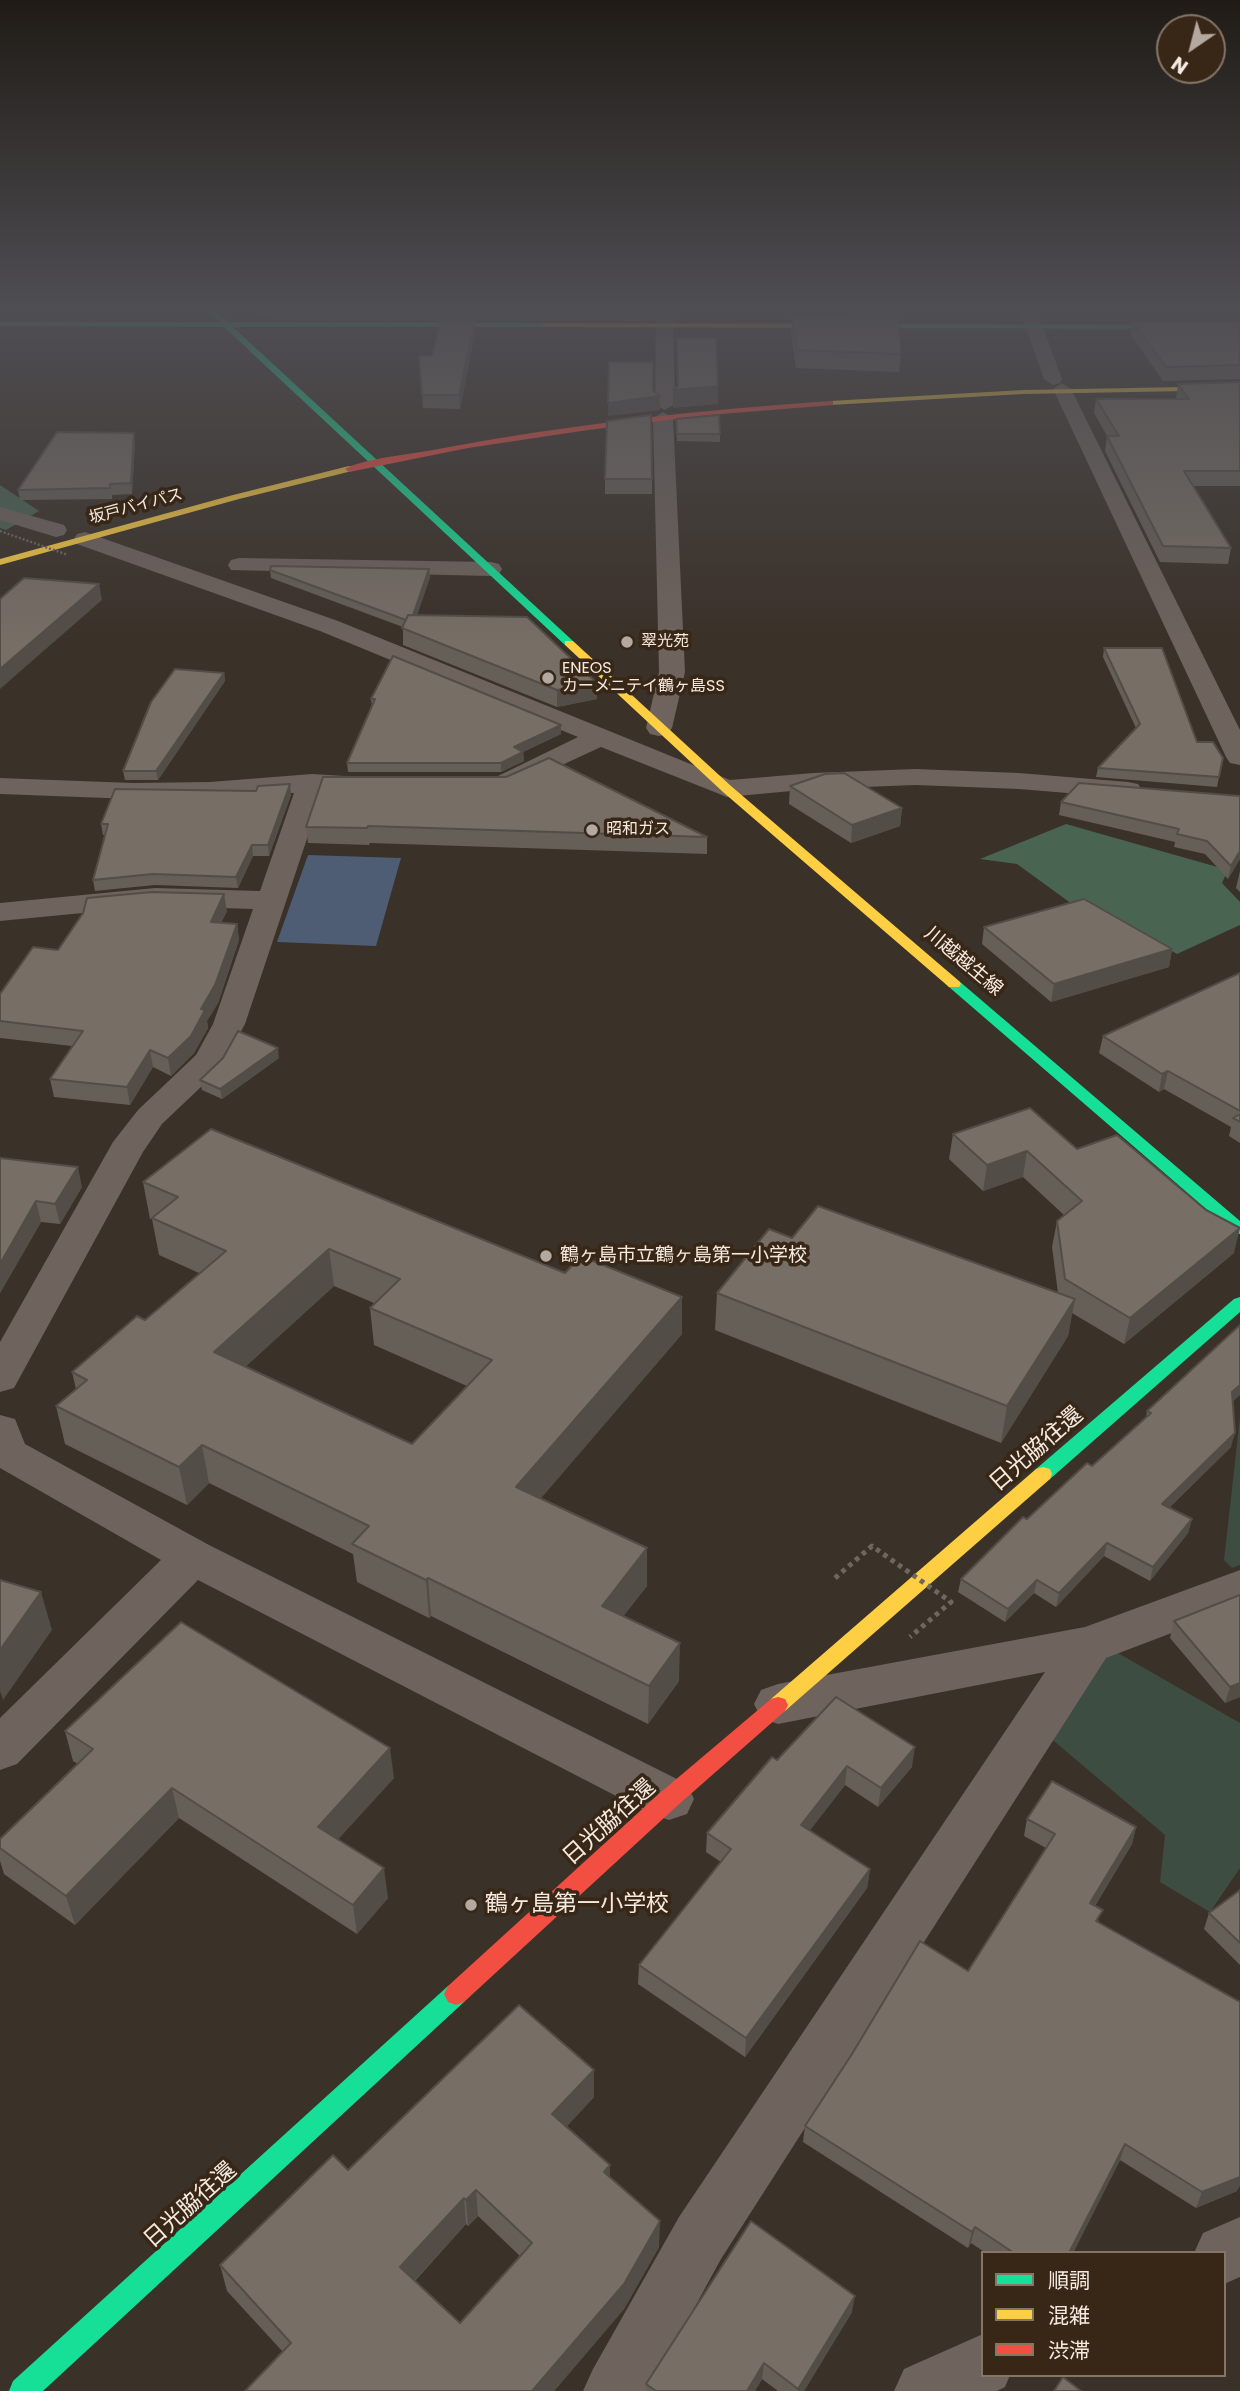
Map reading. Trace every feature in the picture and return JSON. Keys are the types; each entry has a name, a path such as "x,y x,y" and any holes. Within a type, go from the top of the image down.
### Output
{"main road":[{"path":"333,423 378,463"},
{"name":"坂戸バイパス","path":"22,539 365,452 507,426 543,423"},
{"name":"坂戸バイパス","path":"0,562 76,547 378,463 603,423"},
{"name":"川越越生線","path":"378,463 727,789 1240,1229"},
{"name":"日光脇往還","path":"23,2391 669,1799 1240,1303"}],"street":[{"path":"659,728 672,672 664,423"},
{"path":"1076,423 1240,757"},
{"path":"0,513 56,530"},
{"path":"76,547 329,626 727,789 813,781 915,777 1019,781 1157,792"},
{"path":"239,565 491,569"},
{"path":"481,783 507,783 600,737"},
{"path":"0,1378 126,1150 150,1117 210,1060 229,1024 312,782"},
{"path":"0,786 198,790 312,782 363,782"},
{"path":"0,912 155,897 270,900"},
{"path":"0,1430 7,1453 193,1557 669,1799"},
{"path":"0,1749 193,1557"},
{"path":"778,1704 1088,1645 1240,1587"},
{"path":"615,2391 699,2238 1088,1645"},
{"path":"926,2391 981,2366"}],"path":[{"path":"0,531 76,547"},
{"path":"835,1578 872,1546 951,1602 910,1637"}],"green space":[{"path":"0,485 39,511 6,530 0,528"},
{"path":"1066,824 1228,870 1222,883 1240,902 1240,925 1177,954 1083,912 1017,864 980,859"},
{"path":"1240,1417 1240,1565 1232,1568 1224,1560"},
{"path":"1111,1649 1240,1723 1240,1868 1210,1912 1160,1882 1165,1835 1048,1736"}],"water":[{"path":"308,855 401,858 376,946 277,942"}],"building":[{"path":"607,423 651,423 652,479 605,479"},
{"path":"676,423 719,423 720,434 677,434"},
{"path":"1111,423 1240,423 1240,471 1184,471 1231,548 1163,546 1107,436 1119,436"},
{"path":"57,432 134,433 131,483 110,484 110,488 18,490"},
{"path":"271,566 429,569 413,615 408,615 406,620 270,570"},
{"path":"24,578 99,584 0,669 0,599"},
{"path":"408,615 527,617 597,683 557,690 402,628"},
{"path":"1104,648 1162,648 1197,742 1213,742 1223,758 1219,777 1098,768 1140,724"},
{"path":"393,656 561,725 514,747 523,752 501,763 347,763 375,699 371,699"},
{"path":"175,669 224,673 156,771 123,771 151,702"},
{"path":"549,758 707,837 368,826 306,827 323,777 506,777"},
{"path":"844,773 902,808 852,825 790,786 825,774"},
{"path":"1079,783 1240,796 1240,851 1231,866 1207,841 1177,834 1179,829 1061,802"},
{"path":"290,784 268,845 252,845 236,877 153,874 93,880 108,824 101,824 115,789 256,791 258,786"},
{"path":"152,892 224,894 211,922 237,924 215,985 201,1009 205,1010 191,1036 168,1058 150,1050 127,1087 50,1079 83,1031 0,1021 0,994 33,947 58,950 83,913 87,898"},
{"path":"1084,899 1172,949 1054,984 984,927"},
{"path":"1240,973 1240,1111 1168,1071 1162,1074 1103,1036"},
{"path":"238,1031 278,1048 220,1089 200,1080 223,1058"},
{"path":"1030,1108 1077,1149 1117,1135 1206,1210 1240,1228 1130,1318 1065,1279 1057,1221 1082,1201 1027,1151 987,1165 953,1134"},
{"path":"211,1129 565,1273 581,1256 682,1297 516,1487 647,1548 602,1606 680,1643 649,1686 428,1578 426,1580 352,1544 369,1526 202,1445 179,1467 56,1406 87,1380 72,1372 137,1316 145,1320 226,1251 152,1218 178,1197 143,1182","holes":["329,1249 400,1279 370,1308 492,1360 412,1444 214,1352"]},
{"path":"0,1158 78,1167 55,1204 36,1201 0,1264"},
{"path":"818,1206 1075,1299 1007,1406 717,1293 769,1229 792,1238"},
{"path":"1240,1325 1240,1385 1232,1392 1235,1433 1162,1504 1192,1519 1153,1567 1107,1543 1059,1593 1037,1580 1008,1609 961,1579 1023,1517 1027,1519 1087,1463 1092,1466 1151,1413 1147,1411"},
{"path":"0,1580 41,1592 0,1650"},
{"path":"1240,1595 1240,1683 1230,1687 1174,1621"},
{"path":"181,1622 390,1748 318,1827 384,1868 353,1905 172,1788 66,1896 0,1848 0,1839 93,1749 65,1731"},
{"path":"836,1697 915,1747 881,1788 847,1766 801,1825 870,1869 746,2038 639,1965 731,1849 707,1833 772,1757 777,1760"},
{"path":"1052,1781 1136,1827 1090,1903 1103,1910 1096,1921 1240,2002 1240,2177 1202,2192 1125,2144 1070,2251 1011,2251 975,2227 972,2232 805,2126 920,1941 968,1971 1055,1834 1027,1819"},
{"path":"1240,1890 1240,1943 1209,1913"},
{"path":"519,2005 594,2070 552,2114 610,2165 604,2172 660,2221 624,2284 532,2391 245,2391 291,2343 220,2265 333,2155 348,2170","holes":["476,2190 532,2243 460,2323 400,2267 464,2198 466,2200"]},
{"path":"751,2221 855,2296 798,2389 764,2363 747,2391 656,2391 646,2384"},
{"path":"1063,2377 1081,2391 1054,2391"}],"traffic: fast":[{"path":"332,423 569,643"},
{"path":"954,984 1240,1229"},
{"path":"1043,1474 1240,1303"},
{"path":"23,2391 456,1994"}],"traffic: slow":[{"path":"0,562 349,469"},
{"path":"569,643 727,789 954,984"},
{"path":"778,1705 1043,1474"}],"traffic: jam":[{"path":"349,469 468,446 622,423"},
{"path":"456,1994 669,1799 778,1705"}],"place":[{"name":"翠光苑","path":"627,642"},
{"name":"ENEOS カーメニテイ鶴ヶ島SS","path":"548,678"},
{"name":"昭和ガス","path":"592,830"},
{"name":"鶴ヶ島市立鶴ヶ島第一小学校","path":"546,1256"},
{"name":"鶴ヶ島第一小学校","path":"471,1905"}]}
